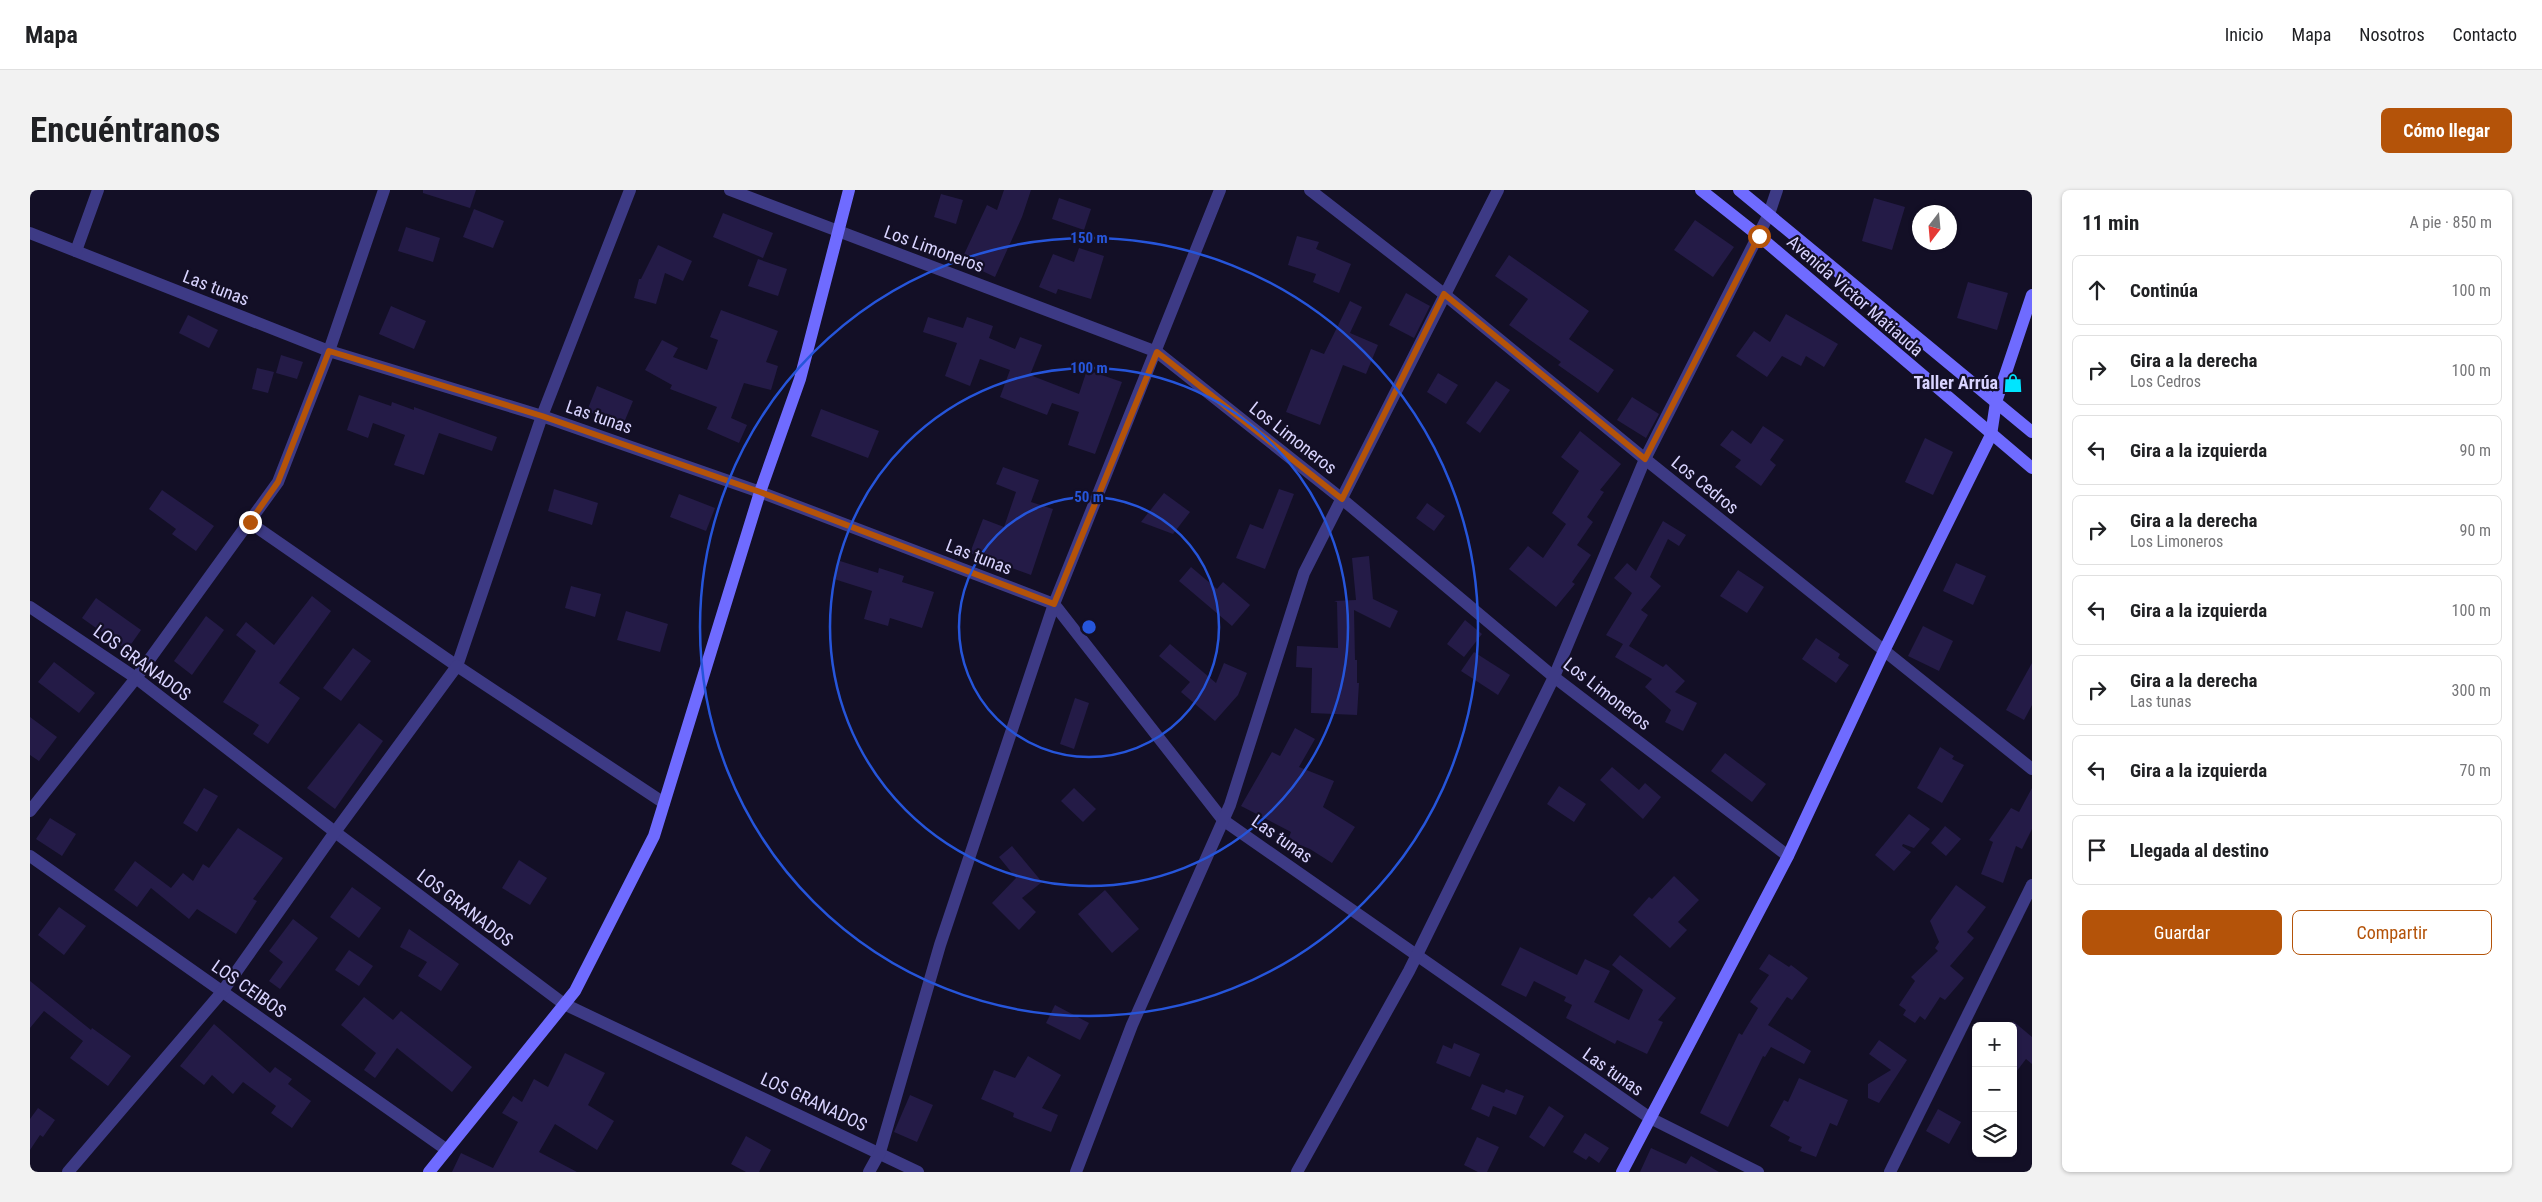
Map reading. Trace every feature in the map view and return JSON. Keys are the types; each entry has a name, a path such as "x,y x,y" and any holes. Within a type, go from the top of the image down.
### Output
{"street":[{"path":"76,252 98,190"},
{"path":"30,811 136,678 278,482 329,351 384,190"},
{"path":"68,1172 222,992 335,832 457,666 542,416 630,190"},
{"name":"Los Limoneros","path":"730,190 1157,352 1342,499 1554,677 1788,856"},
{"path":"429,1172 575,991 654,836 760,492 800,379 849,190"},
{"path":"869,1172 880,1152 940,945 1054,604 1157,352 1220,190"},
{"name":"Los Cedros","path":"1310,190 1444,294 1645,459 2032,770"},
{"path":"1076,1172 1132,1025 1223,820 1304,573 1498,190"},
{"name":"Avenida Victor Matiauda","path":"1701,190 1759,236 2032,468"},
{"name":"Avenida Victor Matiauda","path":"1739,190 2032,432"},
{"path":"1297,1172 1417,955 1554,677 1645,459 1759,236 1769,214 1776,190"},
{"name":"Las tunas","path":"30,234 329,351 542,416 760,492 1054,604 1223,820 1650,1118 1758,1172"},
{"path":"1622,1172 1788,856 1884,651 1991,435 1996,402 2032,295"},
{"path":"250,522 457,666 664,804"},
{"name":"LOS GRANADOS","path":"30,607 136,678 335,832 564,1004 880,1152 918,1172"},
{"name":"LOS CEIBOS","path":"30,856 447,1150"},
{"path":"1890,1172 2032,885"}],"building":[{"path":"423,190 476,190 470,208 423,193"},
{"path":"1004,190 1031,190 1022,217 995,277 961,261 987,205 997,210"},
{"path":"941,194 963,200 956,224 934,217"},
{"path":"1059,198 1091,209 1084,230 1052,219"},
{"path":"1874,198 1905,207 1892,250 1862,241"},
{"path":"474,209 504,221 493,248 463,237"},
{"path":"723,213 773,233 763,258 713,237"},
{"path":"1695,220 1734,247 1713,277 1674,250"},
{"path":"406,227 440,238 433,262 398,251"},
{"path":"1297,236 1319,242 1316,249 1351,264 1339,293 1313,282 1316,274 1288,265"},
{"path":"658,245 692,261 683,281 665,273 656,304 634,298 639,279 641,279"},
{"path":"1079,248 1104,256 1091,299 1058,289 1056,294 1039,287 1053,254 1074,262"},
{"path":"1509,255 1589,311 1569,339 1614,370 1598,393 1558,365 1561,362 1509,325 1528,299 1495,276"},
{"path":"758,259 787,269 778,296 748,286"},
{"path":"1968,282 2008,293 1997,330 1957,318"},
{"path":"1406,293 1430,306 1414,338 1389,325"},
{"path":"1350,301 1362,307 1350,333 1378,345 1366,374 1343,365 1320,425 1286,412 1311,349 1324,354"},
{"path":"391,306 426,321 414,349 379,334"},
{"path":"721,310 778,331 766,362 778,366 771,390 744,383 731,418 747,425 739,443 707,429 717,407 670,389 672,385 645,370 662,340 678,348 673,357 707,370 718,340 710,337"},
{"path":"1786,314 1838,344 1824,367 1806,356 1801,366 1782,356 1767,377 1736,356 1754,331 1770,342"},
{"path":"188,315 218,330 209,348 179,333"},
{"path":"928,317 963,328 967,317 993,326 989,338 1015,349 1020,337 1042,345 1030,375 1079,394 1087,370 1122,382 1095,454 1068,445 1079,412 1052,403 1047,415 1000,397 1010,370 980,359 970,386 945,376 957,343 923,332"},
{"path":"281,355 303,362 297,379 276,373"},
{"path":"257,368 274,372 268,393 252,389"},
{"path":"1438,373 1458,385 1446,404 1427,392"},
{"path":"1496,381 1510,390 1480,433 1466,423"},
{"path":"597,386 633,401 623,425 587,411"},
{"path":"359,395 391,406 392,402 414,410 414,407 497,437 492,451 439,433 424,475 394,465 405,435 373,423 368,438 347,430"},
{"path":"1632,397 1659,414 1646,438 1617,420"},
{"path":"821,409 879,431 868,458 811,436"},
{"path":"1763,426 1784,440 1770,460 1776,465 1761,486 1735,467 1741,460 1720,445 1732,430 1751,444"},
{"path":"1580,431 1621,464 1600,490 1604,492 1587,517 1593,522 1577,545 1591,555 1572,582 1575,584 1556,607 1509,569 1528,546 1543,558 1566,524 1552,513 1579,471 1561,457"},
{"path":"1925,438 1953,452 1933,495 1905,482"},
{"path":"1003,467 1039,480 1031,502 1053,509 1031,575 970,553 983,519 1004,527 1016,492 996,484"},
{"path":"554,489 598,503 592,525 548,511"},
{"path":"1279,489 1294,494 1265,569 1236,558 1250,524 1263,529"},
{"path":"162,490 214,526 196,551 172,534 176,529 149,509"},
{"path":"1164,493 1190,512 1173,534 1141,522"},
{"path":"679,494 715,508 706,531 670,517"},
{"path":"1427,503 1445,516 1434,531 1416,518"},
{"path":"1663,521 1686,535 1679,546 1668,539 1650,577 1661,586 1641,610 1648,615 1629,646 1663,667 1666,664 1685,681 1675,692 1697,703 1683,731 1665,722 1671,710 1645,687 1652,679 1615,657 1623,644 1606,635 1632,593 1614,578 1627,563 1636,571"},
{"path":"1369,556 1373,599 1398,611 1390,628 1354,610 1355,660 1357,660 1357,683 1359,683 1357,715 1311,713 1312,668 1296,667 1297,646 1338,648 1337,602 1334,601 1356,600 1352,558"},
{"path":"840,561 878,573 879,568 904,576 902,582 934,592 922,628 890,618 888,626 864,619 872,591 834,579"},
{"path":"1956,563 1986,576 1973,605 1943,591"},
{"path":"1191,567 1217,589 1223,582 1250,605 1232,626 1179,581"},
{"path":"1738,570 1764,587 1747,613 1720,596"},
{"path":"571,586 601,594 595,617 565,608"},
{"path":"312,596 331,611 279,683 300,698 268,744 253,734 259,725 223,702 256,651 236,635 246,622 274,645"},
{"path":"96,598 141,630 127,650 82,618"},
{"path":"626,611 668,624 660,652 617,640"},
{"path":"206,616 224,630 192,675 174,661"},
{"path":"1465,620 1482,634 1464,657 1447,644"},
{"path":"1923,626 1953,641 1939,671 1908,656"},
{"path":"1816,638 1840,654 1838,658 1849,665 1836,683 1802,659"},
{"path":"1170,644 1216,683 1224,663 1247,673 1238,695 1215,721 1181,692 1190,682 1159,656"},
{"path":"353,648 371,661 341,701 323,688"},
{"path":"1474,652 1510,675 1498,695 1461,671"},
{"path":"54,662 95,693 79,713 38,682"},
{"path":"2032,663 2032,705 2024,720 2006,710"},
{"path":"1075,698 1089,703 1074,749 1060,744"},
{"path":"30,717 57,737 39,761 30,755"},
{"path":"359,723 383,741 335,809 307,788"},
{"path":"1295,728 1315,739 1299,767 1334,781 1323,807 1355,827 1332,863 1310,849 1288,840 1291,832 1241,806 1272,752 1280,756"},
{"path":"1940,747 1954,756 1952,759 1964,765 1942,803 1917,788"},
{"path":"1725,753 1766,784 1752,802 1711,771"},
{"path":"1612,767 1639,790 1645,783 1661,797 1643,819 1600,780"},
{"path":"1559,786 1586,804 1574,822 1547,804"},
{"path":"204,788 218,796 197,832 183,823"},
{"path":"1074,788 1096,809 1083,822 1061,801"},
{"path":"2032,788 2032,829 2022,849 2016,846 2003,883 1981,874 1993,842 1989,840 2011,808 2019,812"},
{"path":"1909,814 1930,829 1914,848 1903,844 1902,846 1911,852 1894,871 1875,855"},
{"path":"50,818 76,834 62,856 36,839"},
{"path":"1945,826 1961,839 1946,856 1931,843"},
{"path":"238,828 283,858 253,899 257,901 236,934 197,909 189,919 151,888 137,907 114,890 135,861 171,888 183,873 193,881 203,864 209,868"},
{"path":"1012,846 1042,882 1022,898 1036,912 1019,930 992,903 1016,878 999,857"},
{"path":"519,860 547,878 530,905 502,888"},
{"path":"1674,876 1699,900 1678,922 1687,930 1670,948 1633,915 1649,897 1652,899"},
{"path":"1956,885 1986,907 1967,932 1974,938 1950,966 1964,978 1945,1000 1940,997 1925,1020 1920,1016 1915,1023 1903,1015 1906,1010 1899,1005 1915,981 1911,977 1938,951 1935,948 1939,942 1930,921"},
{"path":"352,887 381,908 359,938 330,917"},
{"path":"1105,890 1139,929 1112,953 1078,914"},
{"path":"59,907 86,926 64,955 38,935"},
{"path":"293,919 318,938 280,989 269,981 283,962 269,951"},
{"path":"409,929 459,964 441,991 418,976 427,962 400,947"},
{"path":"1520,947 1577,975 1585,959 1610,971 1594,1002 1629,1020 1643,990 1612,965 1620,955 1676,998 1658,1020 1663,1022 1647,1054 1617,1040 1615,1044 1566,1018 1572,1005 1564,1001 1566,997 1534,981 1526,997 1501,985"},
{"path":"349,950 373,966 359,986 335,970"},
{"path":"1769,954 1789,967 1791,965 1808,978 1792,1000 1787,997 1768,1025 1811,1051 1804,1064 1771,1047 1765,1057 1763,1056 1728,1127 1700,1113 1739,1033 1742,1035 1758,1008 1750,1002 1769,975 1759,969"},
{"path":"30,981 91,1030 92,1028 131,1056 108,1086 70,1058 83,1041 44,1011 30,1028"},
{"path":"364,997 393,1020 401,1011 472,1067 452,1092 397,1048 375,1078 364,1070 376,1053 341,1025"},
{"path":"1055,1005 1089,1023 1080,1040 1046,1023"},
{"path":"214,1024 270,1073 275,1067 292,1079 288,1084 311,1101 292,1128 271,1113 276,1106 243,1082 233,1094 212,1075 204,1085 180,1066"},
{"path":"2017,1024 2032,1037 2032,1064 2026,1059 2017,1071"},
{"path":"1879,1040 1907,1060 1879,1103 1868,1098 1868,1084 1891,1070 1869,1054"},
{"path":"1454,1043 1480,1054 1470,1077 1436,1063 1443,1045 1452,1049"},
{"path":"565,1053 605,1073 588,1105 614,1121 597,1150 555,1124 539,1152 577,1172 452,1172 461,1153 493,1168 518,1122 502,1113 513,1096 522,1102 534,1079 548,1087"},
{"path":"1028,1056 1061,1075 1042,1108 1058,1115 1051,1132 1013,1117 1014,1113 981,1099 994,1070 1015,1078"},
{"path":"1799,1078 1848,1100 1837,1126 1830,1123 1816,1157 1800,1151 1802,1147 1788,1141 1790,1137 1770,1126 1784,1100 1788,1102"},
{"path":"1482,1084 1504,1093 1506,1089 1524,1096 1516,1115 1493,1106 1489,1117 1471,1109"},
{"path":"910,1095 933,1105 917,1142 894,1132"},
{"path":"1549,1106 1564,1116 1544,1147 1529,1137"},
{"path":"38,1108 55,1120 43,1137 40,1135 30,1150 30,1119"},
{"path":"1938,1109 1961,1122 1949,1144 1926,1131"},
{"path":"1585,1133 1609,1148 1599,1163 1589,1156 1586,1160 1573,1152"},
{"path":"746,1136 771,1150 759,1172 746,1172 731,1164"},
{"path":"1477,1137 1499,1147 1487,1172 1478,1172 1464,1165"},
{"path":"1651,1148 1686,1164 1691,1156 1719,1172 1640,1172"}],"place":[{"name":"Taller Arrúa","path":"2013,383"}],"route":[{"path":"250,522 278,482 329,351 542,416 760,492 1054,604 1157,352 1342,499 1444,294 1645,459 1759,236"}]}
